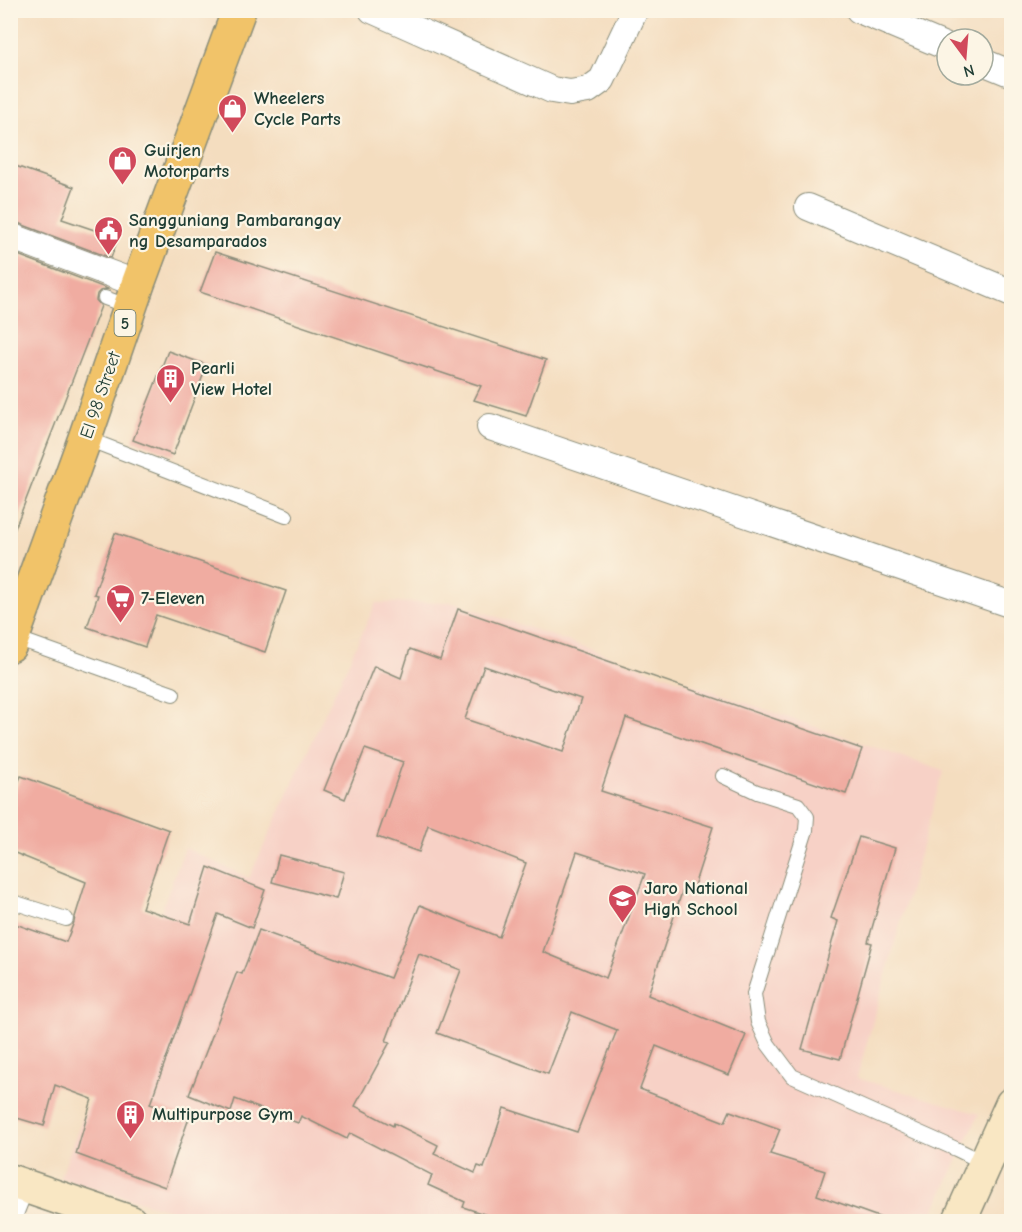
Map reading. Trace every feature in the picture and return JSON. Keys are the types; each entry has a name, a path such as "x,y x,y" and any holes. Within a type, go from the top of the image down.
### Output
{"main road":[{"name":"El 98 Street","path":"11,639 19,595 86,438 124,296 239,10"}],"street":[{"path":"372,10 552,90 570,93 588,90 603,80 635,10"},
{"path":"859,10 935,42"},
{"path":"995,67 1011,74"},
{"path":"808,207 1011,293"},
{"path":"10,236 124,296"},
{"path":"490,427 1011,605"},
{"path":"959,1221 1011,1104"},
{"path":"19,1184 130,1221"}],"lane":[{"path":"86,438 286,516"},
{"path":"11,639 173,694"},
{"path":"723,776 757,792 798,805 807,817 806,830 754,994 758,1022 768,1044 792,1076 985,1163"},
{"path":"10,901 66,919"},
{"path":"13,1221 19,1184"}],"shaded area":[{"path":"454,602 943,771 857,1078 979,1114 929,1221 206,1221 60,1178 185,848 249,878 376,603"}],"building":[{"path":"10,164 74,187 62,219 118,238 111,258 10,221"},
{"path":"10,252 108,289 97,294 96,300 101,306 12,536 10,536"},
{"path":"215,252 546,360 526,416 474,400 481,386 200,292"},
{"name":"Pearli View Hotel","path":"168,351 207,365 173,455 133,440"},
{"path":"115,533 286,591 265,652 156,615 145,647 87,627 98,595 94,594"},
{"path":"458,609 862,749 846,794 626,718 601,791 713,827 693,889 684,886 648,995 746,1035 729,1075 656,1046 640,1089 725,1122 730,1111 780,1129 770,1154 825,1171 817,1195 884,1219 883,1221 505,1221 463,1207 465,1202 428,1185 432,1175 350,1133 347,1139 301,1116 298,1123 235,1099 231,1112 189,1095 237,972 242,974 259,930 390,978 420,905 499,937 526,863 428,825 419,852 377,837 403,762 365,749 345,799 324,790 374,666 401,678 410,649 440,660","holes":["484,666 581,699 563,752 465,719","577,852 645,874 606,978 543,952","419,954 461,970 437,1033 548,1074 572,1012 617,1030 577,1132 504,1108 484,1168 478,1166 475,1173 434,1154 438,1145 394,1123 393,1126 355,1106 390,1042 386,1041"]},
{"path":"21,776 169,830 142,908 190,924 208,867 265,890 252,928 218,914 150,1104 189,1118 165,1187 76,1154 92,1099 55,1085 44,1126 10,1116 10,922 66,942 86,882 10,851 10,802"},
{"path":"859,837 895,848 868,942 872,943 840,1059 802,1049 838,921 831,918"},
{"path":"279,855 344,872 336,899 272,882"}],"place":[{"name":"Wheelers Cycle Parts","path":"233,134"},
{"name":"Guirjen Motorparts","path":"123,186"},
{"name":"Sangguniang Pambarangay ng Desamparados","path":"108,256"},
{"name":"Pearli View Hotel","path":"170,404"},
{"name":"7-Eleven","path":"120,624"},
{"name":"Jaro National High School","path":"623,924"},
{"name":"Multipurpose Gym","path":"131,1140"}]}
